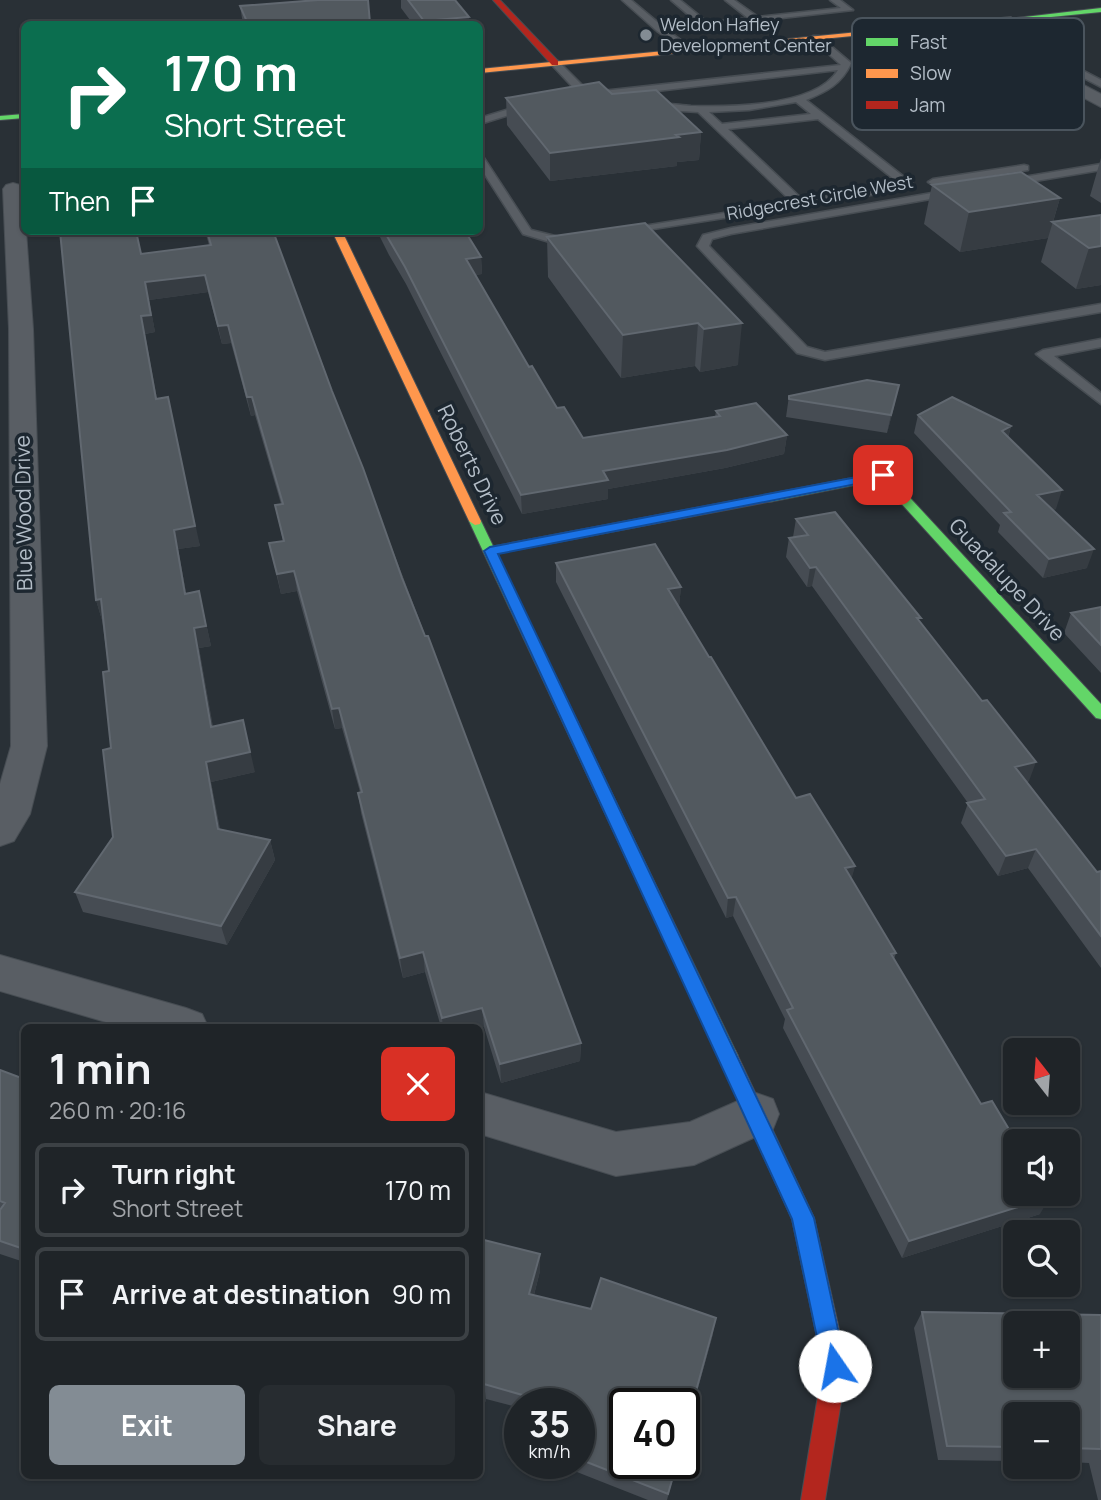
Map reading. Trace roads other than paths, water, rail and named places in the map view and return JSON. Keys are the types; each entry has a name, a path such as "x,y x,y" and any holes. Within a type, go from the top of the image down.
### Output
{"street":[{"path":"496,0 555,63"},
{"path":"1025,18 1101,10"},
{"path":"483,71 689,50 822,31 852,30"},
{"path":"1084,92 1101,101"},
{"path":"0,118 21,116"},
{"name":"Blue Wood Drive","path":"0,831 11,814 29,746 20,329 13,189"},
{"name":"Roberts Drive","path":"339,235 803,1218 835,1366 813,1500"},
{"name":"Guadalupe Drive","path":"490,551 883,475 1101,713"},
{"path":"0,973 176,1024"},
{"path":"483,1114 616,1154 694,1143 756,1114"}],"lane":[{"path":"626,0 689,50"},
{"path":"675,0 706,25"},
{"path":"729,0 757,20"},
{"path":"660,29 849,10 834,0"},
{"path":"640,105 701,109 753,106 814,93 838,79 846,63 822,31 793,8"},
{"path":"555,63 585,93 628,104"},
{"path":"568,99 844,67"},
{"path":"1084,75 1101,84"},
{"path":"797,98 909,186"},
{"path":"483,120 522,107 545,103"},
{"path":"701,109 801,204"},
{"path":"720,127 820,116"},
{"path":"616,233 1101,156"},
{"path":"483,165 527,232 563,242 589,237"},
{"name":"Ridgecrest Circle West","path":"1101,167 731,230 707,237 703,246 802,350 825,356 1101,308"},
{"path":"1101,343 1043,354 1101,400"}],"place":[{"name":"Weldon Hafley Development Center","path":"646,35"}]}
